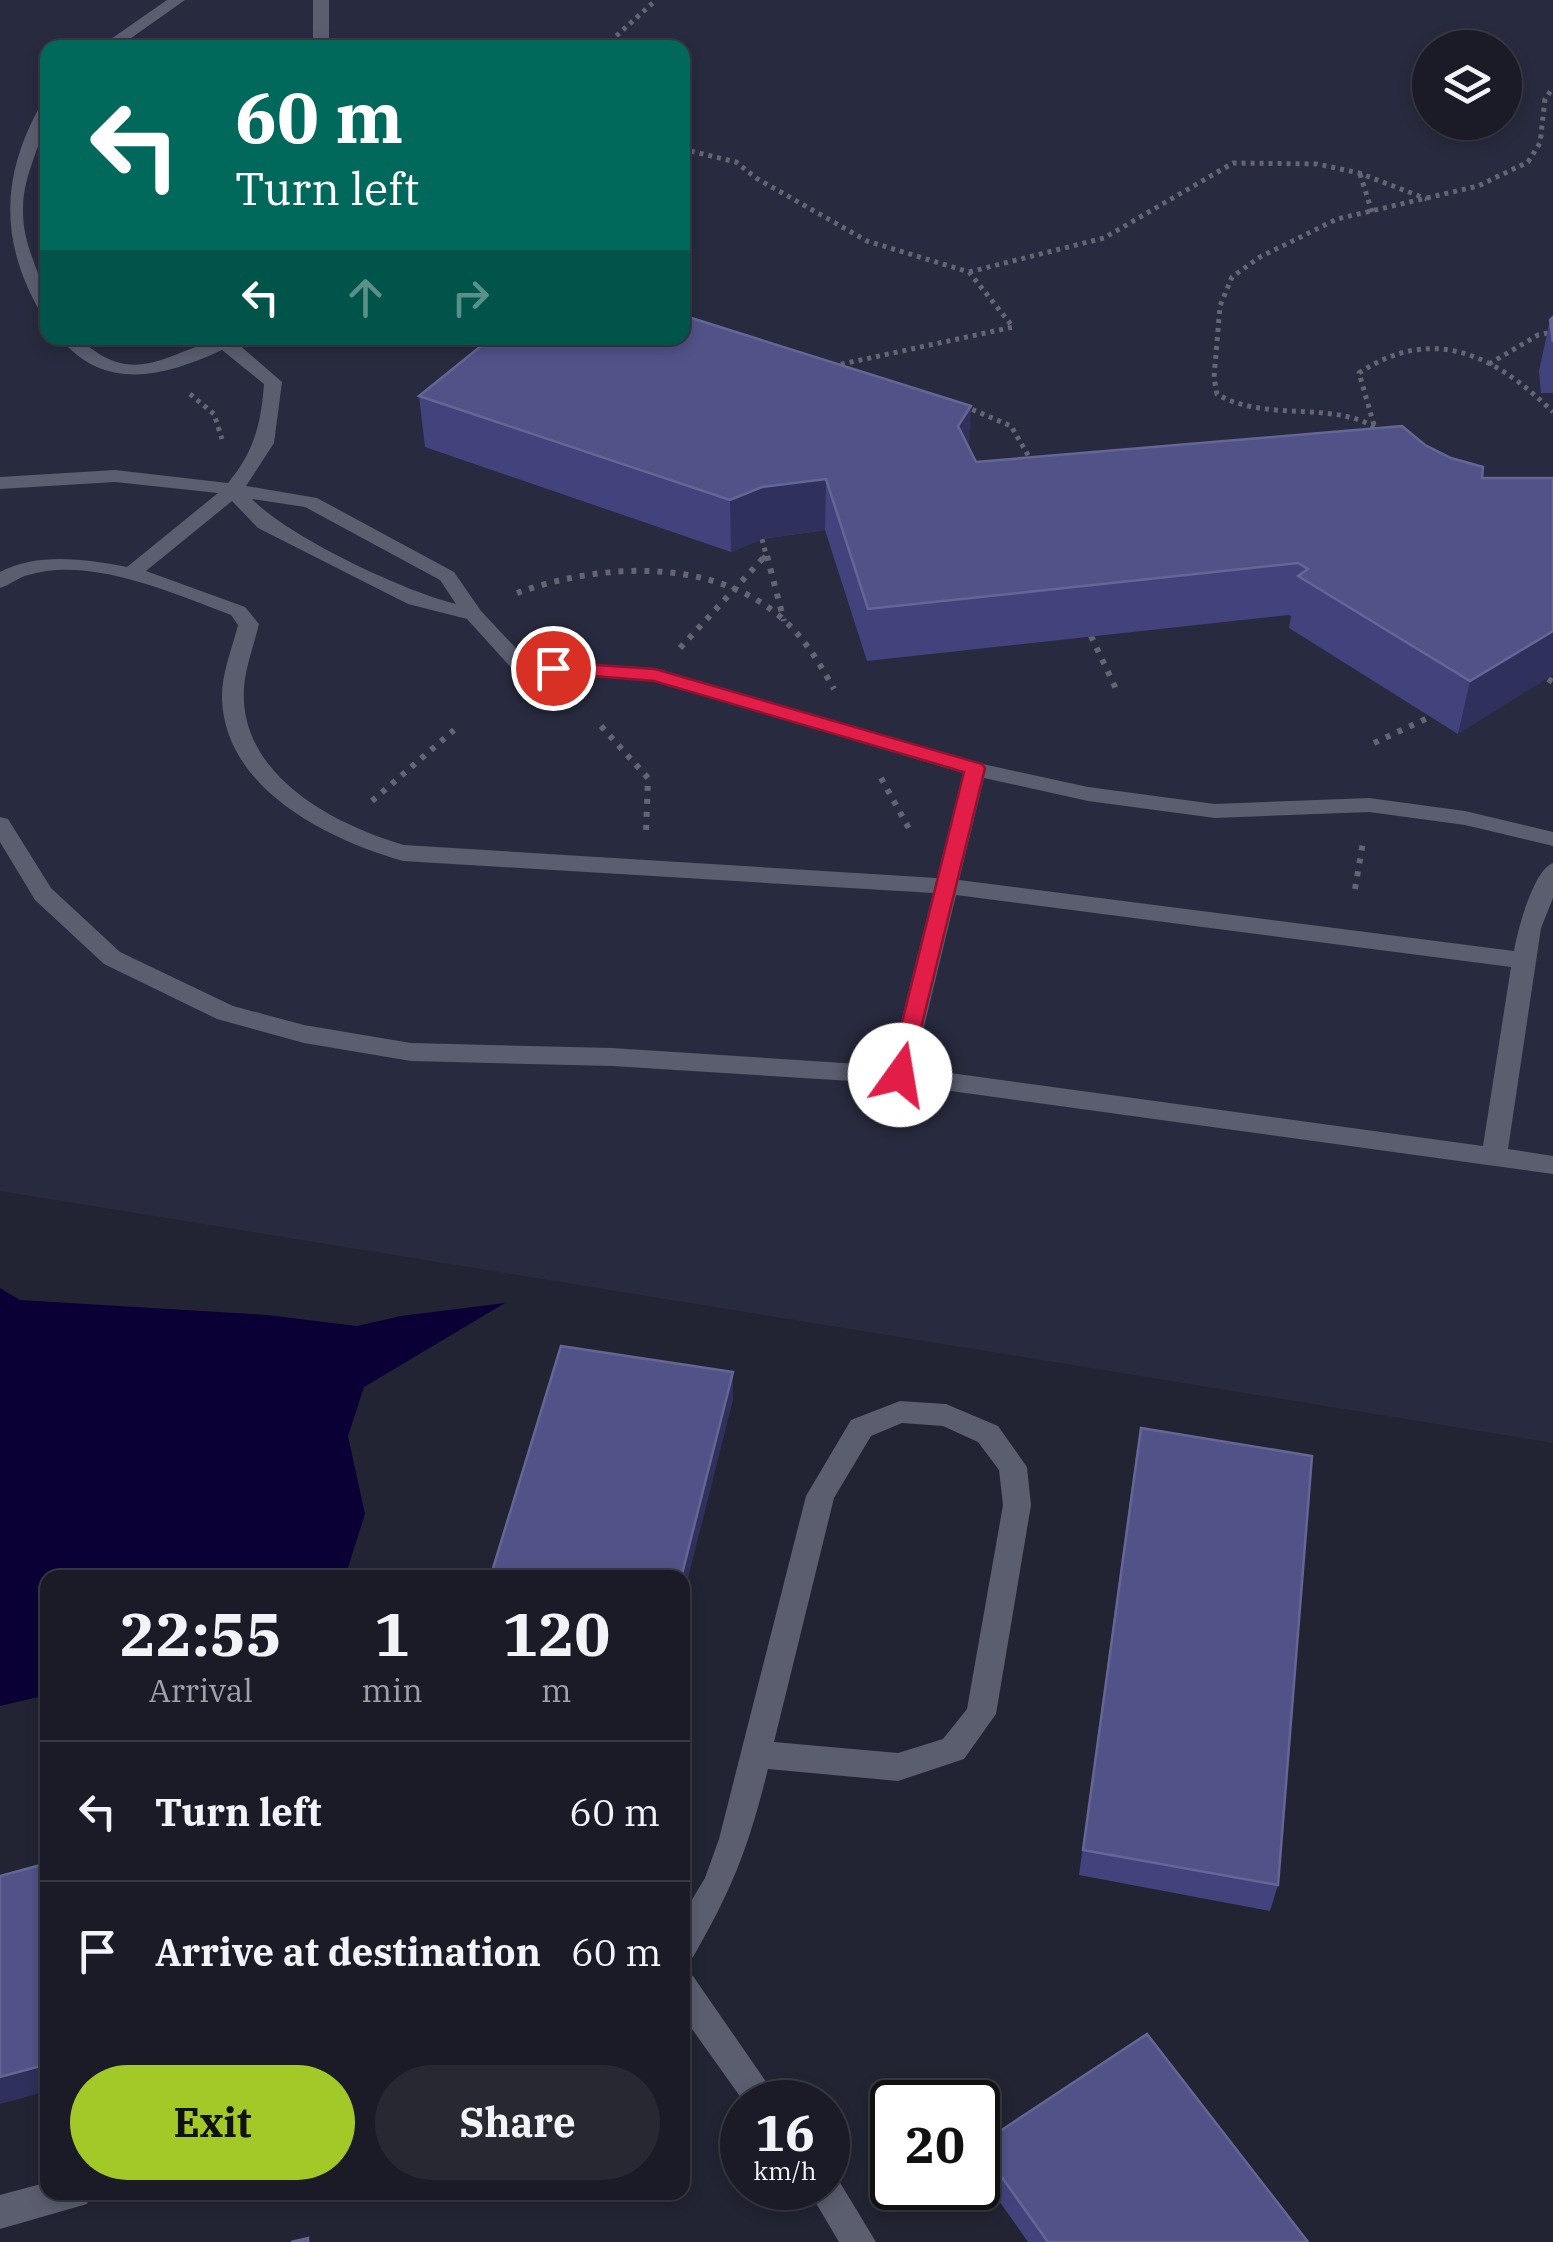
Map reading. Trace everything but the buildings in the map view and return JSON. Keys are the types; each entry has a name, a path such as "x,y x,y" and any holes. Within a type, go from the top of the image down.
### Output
{"street":[{"path":"118,40 177,0"},
{"path":"321,0 321,40"},
{"path":"40,120 21,153 13,190 15,227 24,268 40,297"},
{"path":"77,345 105,368 147,373 217,345"},
{"path":"134,571 232,490 261,451 272,411 273,382 234,345"},
{"path":"0,483 115,476 164,479 310,502 447,576 474,614 522,666 655,675 975,768 1088,794 1215,810 1369,804 1465,818 1553,840"},
{"path":"232,490 264,524 416,600 474,614"},
{"path":"0,582 29,567 97,564 134,571 238,611 249,624 232,705 244,746 281,790 324,821 371,845 455,859 947,886 1523,960"},
{"path":"900,1075 975,768"},
{"path":"0,824 43,894 112,958 226,1013 304,1034 411,1052 612,1057 900,1075 1553,1165"},
{"path":"1494,1156 1528,928 1553,871"},
{"path":"690,1936 718,1885 735,1839 756,1754 820,1496 860,1428 900,1412 946,1415 988,1434 1013,1467 1017,1506 981,1714 953,1749 898,1767 756,1754"},
{"path":"690,1998 748,2080"},
{"path":"0,2212 44,2200"},
{"path":"838,2210 859,2242"}],"path":[{"path":"611,40 656,0"},
{"path":"1387,436 1374,426 1311,412 1277,414 1235,406 1217,394 1214,378 1220,306 1232,277 1260,257 1336,220 1478,186 1528,162 1540,143 1545,99 1553,88"},
{"path":"690,151 736,162 756,178 866,241 970,272 1104,238 1233,164 1318,164 1360,173 1428,199"},
{"path":"1360,173 1372,212"},
{"path":"819,369 1012,327 970,272"},
{"path":"1490,364 1538,336 1553,332"},
{"path":"1374,426 1359,373 1382,358 1410,348 1448,349 1490,364 1533,390 1553,412"},
{"path":"184,390 214,414 227,454"},
{"path":"950,400 1011,426 1038,472"},
{"path":"1358,434 1374,426"},
{"path":"762,539 784,622"},
{"path":"673,655 766,555"},
{"path":"517,593 551,579 602,571 660,572 713,583 772,610 804,640 842,702"},
{"path":"1092,636 1116,689"},
{"path":"1374,744 1430,717"},
{"path":"600,726 648,778 645,844"},
{"path":"362,809 454,730"},
{"path":"880,776 912,834"},
{"path":"1355,890 1364,838"}],"shaded area":[{"path":"0,0 1553,0 1553,1443 0,1191"},
{"path":"0,1288 20,1300 267,1315 357,1326 401,1316 505,1303 364,1387 348,1436 365,1514 347,1570 40,1570 40,1697 0,1706"}],"route":[{"path":"553,668 655,675 975,768 900,1075"}]}
